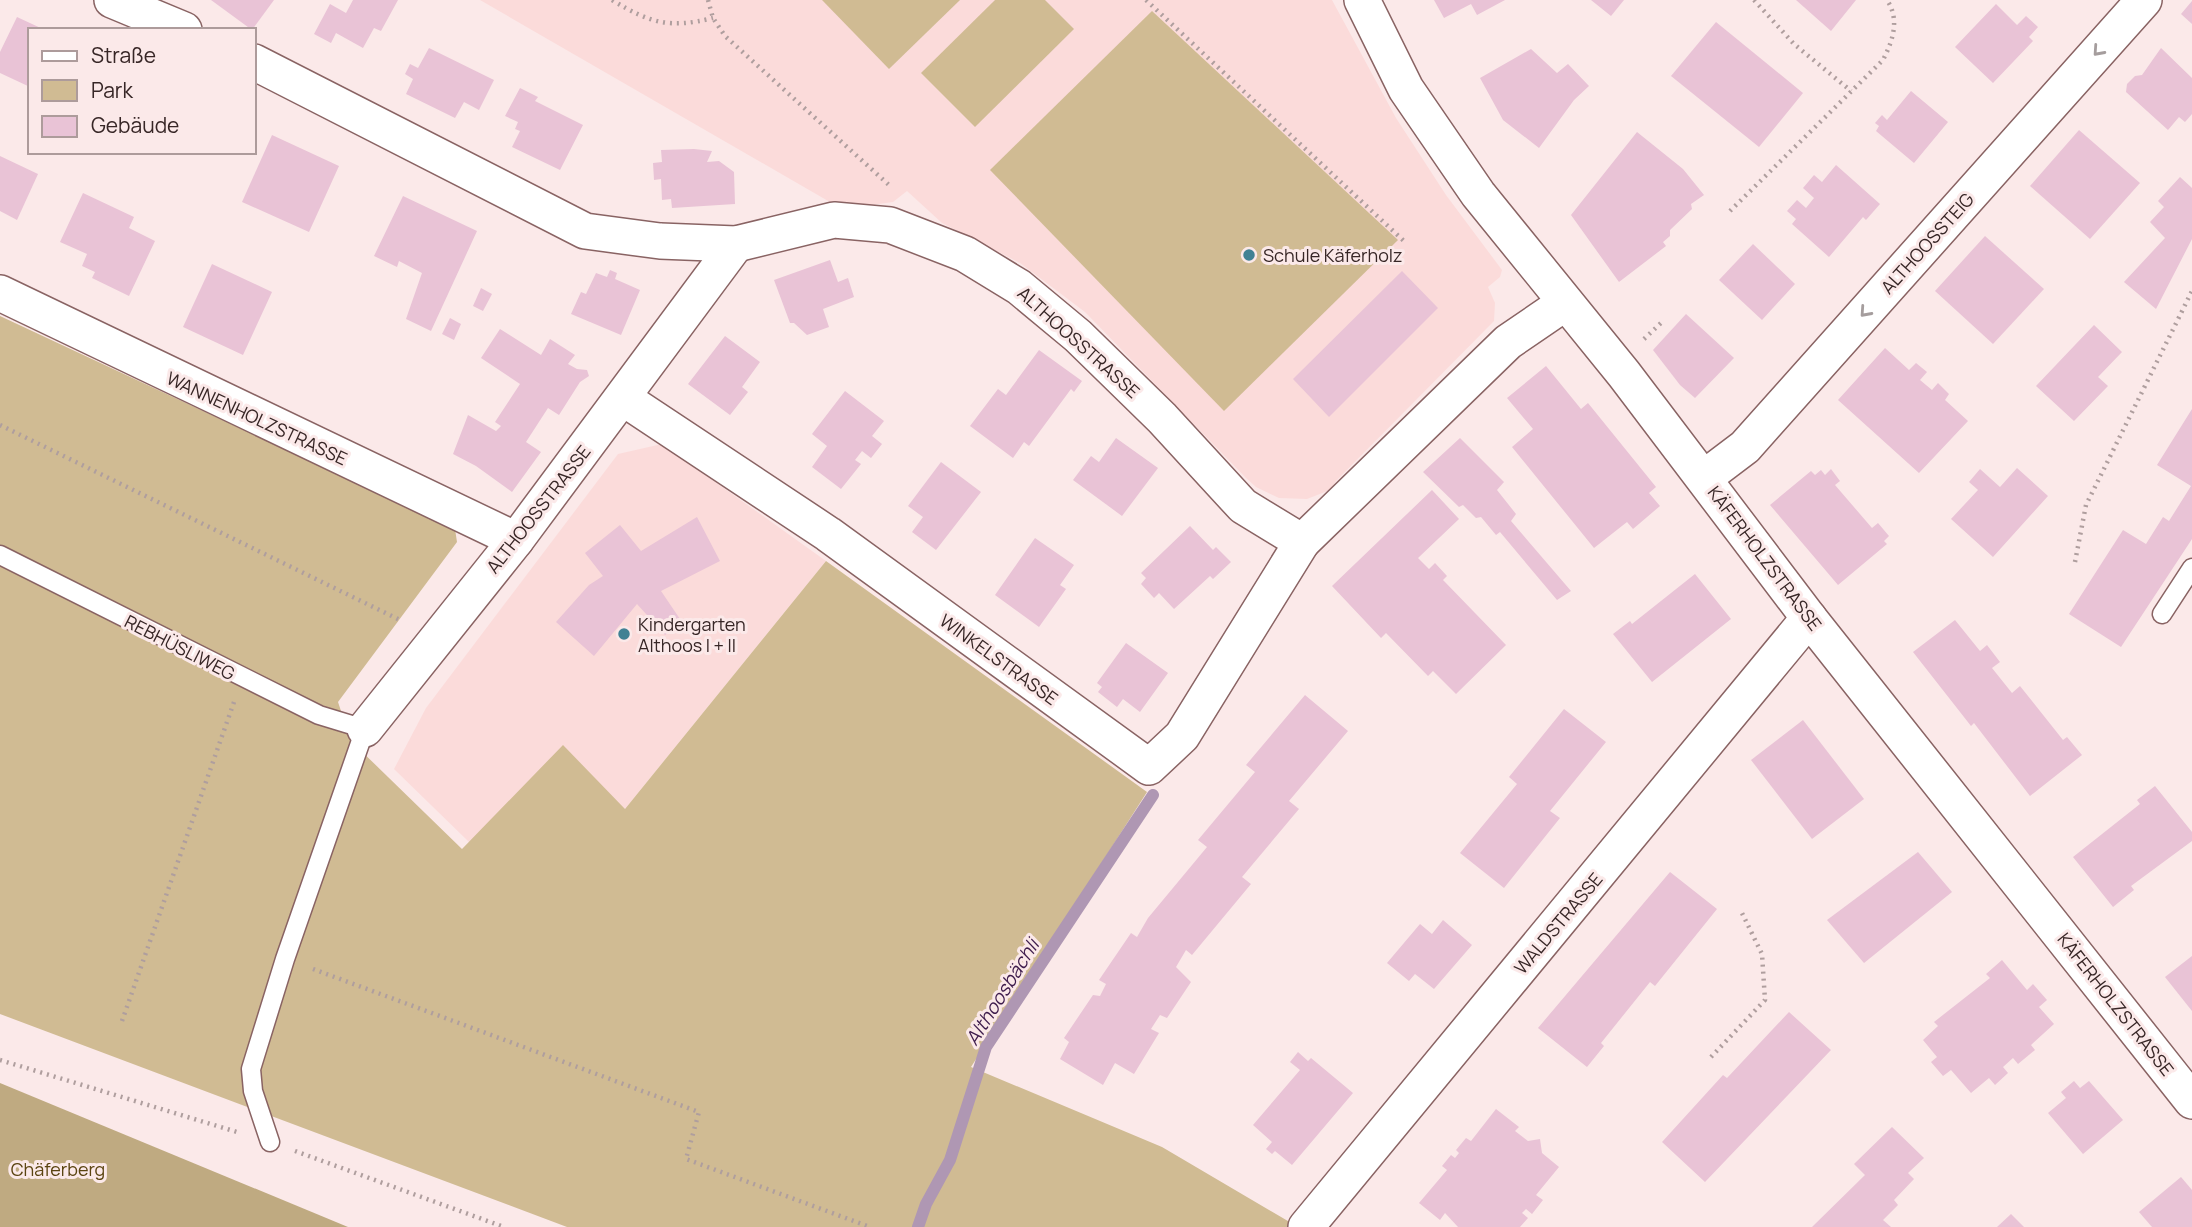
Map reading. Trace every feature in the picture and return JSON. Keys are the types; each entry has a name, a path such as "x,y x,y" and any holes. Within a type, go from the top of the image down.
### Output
{"street":[{"path":"112,0 179,28"},
{"name":"KÄFERHOLZSTRASSE","path":"1362,0 1406,89 1478,194 1704,478 1809,618 2192,1101"},
{"name":"ALTHOOSSTEIG","path":"1704,478 1745,447 2144,0"},
{"path":"256,63 585,231 660,241 736,244"},
{"name":"ALTHOOSSTRASSE","path":"365,729 516,540 623,398 696,294 736,244 834,220 890,225 904,230 965,254 1019,287 1078,336 1153,409 1243,506 1302,542"},
{"name":"WANNENHOLZSTRASSE","path":"0,293 516,540"},
{"path":"1302,542 1508,342 1565,303"},
{"name":"WINKELSTRASSE","path":"623,398 828,534 1149,767 1182,736 1302,542"},
{"name":"WALDSTRASSE","path":"1306,1227 1809,618"}],"lane":[{"name":"REBHÜSLIWEG","path":"0,555 318,715 365,729"},
{"path":"2162,614 2192,568"},
{"path":"270,1142 253,1091 251,1069 285,959 365,729"}],"path":[{"path":"612,0 640,17 664,24 687,24 713,18"},
{"path":"708,0 713,18 725,36 899,194 904,230"},
{"path":"1146,0 1405,242"},
{"path":"1754,0 1794,44 1851,91"},
{"path":"1730,211 1883,60 1893,39 1894,21 1887,0"},
{"path":"2075,562 2086,505 2192,291"},
{"path":"1642,338 1662,322"},
{"path":"0,425 437,639"},
{"path":"122,1021 242,678"},
{"path":"1711,1058 1765,1000 1762,954 1740,909"},
{"path":"285,959 699,1112 686,1159 870,1227"}],"shaded area":[{"name":"Schule Käferholz","path":"480,0 1332,0 1396,118 1446,195 1502,270 1500,277 1488,287 1495,303 1494,321 1330,490 1307,499 1279,498 1256,487 1246,478 1085,312 1020,263 942,223 907,191 893,202 842,209"},
{"name":"Kindergarten Althoos I + II","path":"662,444 826,561 625,809 469,842 394,769 426,708 618,454"}],"green space":[{"path":"822,0 960,0 889,69"},
{"path":"995,0 1045,0 1074,29 975,127 921,73"},
{"path":"1152,11 1398,240 1224,411 990,170"},
{"path":"0,316 455,529 457,542 338,702 351,741 462,849 563,745 625,809 826,561 1147,792 971,1067 1162,1147 1293,1224 1291,1227 567,1227 0,1014"},
{"name":"Chäferberg","path":"0,1083 348,1227 0,1227"}],"building":[{"path":"211,0 274,0 253,28 249,28"},
{"path":"353,0 398,0 381,31 374,28 363,48 336,33 331,43 314,34 330,4 346,13"},
{"path":"1434,0 1505,0 1477,15 1471,4 1444,18"},
{"path":"1591,0 1624,0 1611,16"},
{"path":"1796,0 1856,0 1831,31"},
{"path":"2192,1 2192,24 2181,14"},
{"path":"1996,4 2017,25 2026,16 2038,27 2029,37 2033,41 1993,83 1955,47"},
{"path":"17,17 41,28 28,28 28,86 0,73 0,52"},
{"path":"1716,22 1803,93 1759,147 1671,76"},
{"path":"429,48 494,80 479,110 464,102 455,118 406,94 413,79 405,74 410,64 418,68"},
{"path":"2161,48 2192,78 2192,114 2185,122 2179,117 2168,130 2126,92 2127,84 2135,76 2142,75"},
{"path":"1531,49 1557,73 1568,64 1589,86 1574,100 1539,148 1503,120 1480,78"},
{"path":"520,88 538,97 535,101 583,125 560,170 512,147 520,131 515,129 518,122 505,116"},
{"path":"1911,91 1948,122 1914,163 1876,131 1879,126 1875,123 1882,115 1887,120"},
{"path":"2079,130 2140,183 2090,239 2030,186"},
{"path":"1637,132 1683,169 1704,195 1691,204 1692,209 1670,230 1670,236 1663,242 1666,246 1619,282 1571,215"},
{"path":"272,135 339,166 309,232 242,202"},
{"path":"661,150 712,151 707,162 719,161 734,172 735,204 672,208 671,199 662,200 661,179 654,180 653,163 662,162"},
{"path":"0,156 38,174 17,220 0,211"},
{"path":"1836,165 1880,204 1866,220 1863,217 1829,257 1792,224 1796,219 1787,211 1797,200 1806,208 1814,198 1803,188 1814,175 1822,182"},
{"path":"2180,177 2192,188 2192,239 2156,309 2124,282 2165,238 2150,222 2164,207 2158,201"},
{"path":"83,193 134,217 129,228 155,241 129,296 92,278 95,272 82,266 87,254 60,242"},
{"path":"403,196 477,231 431,331 406,319 422,273 399,261 397,267 374,256"},
{"path":"1985,236 2044,289 1993,344 1935,291"},
{"path":"1753,244 1795,284 1762,320 1719,280"},
{"path":"830,260 838,282 848,278 854,297 823,309 829,327 807,335 794,323 790,323 774,280"},
{"path":"212,264 272,292 243,355 183,327"},
{"path":"610,270 617,273 615,279 640,290 621,335 571,314 581,292 586,294 596,273 607,277"},
{"path":"1402,271 1438,308 1329,417 1293,379"},
{"path":"481,288 492,294 483,311 473,306"},
{"path":"1686,314 1734,358 1695,398 1680,385 1653,350"},
{"path":"450,318 461,324 454,340 442,334"},
{"path":"2094,325 2122,352 2098,377 2108,386 2074,421 2036,386"},
{"path":"500,329 541,355 550,339 575,355 568,364 587,370 589,376 580,382 559,415 548,408 526,442 541,452 512,492 476,466 453,454 468,415 496,431 501,426 495,422 520,384 481,358"},
{"path":"725,336 760,362 742,387 748,392 730,415 688,384"},
{"path":"1885,348 1909,370 1916,363 1927,372 1920,380 1932,390 1938,383 1949,394 1945,400 1968,421 1919,473 1838,400"},
{"path":"1039,350 1082,381 1074,392 1071,389 1029,446 1024,442 1013,458 970,426 998,389 1006,395"},
{"path":"1546,366 1581,409 1588,403 1656,487 1649,493 1660,506 1633,529 1627,522 1594,548 1512,447 1533,429 1507,398"},
{"path":"845,391 884,421 872,436 882,444 871,458 862,451 855,460 861,464 841,489 812,467 827,446 812,434"},
{"path":"2192,409 2192,539 2121,647 2069,614 2123,530 2146,544 2163,517 2169,521 2191,486 2157,465"},
{"path":"1116,438 1158,468 1122,516 1073,480 1091,456 1099,462"},
{"path":"1460,438 1504,482 1497,490 1516,514 1511,521 1571,591 1557,600 1500,532 1496,535 1481,517 1476,518 1463,505 1459,507 1423,472"},
{"path":"941,462 981,492 936,550 912,532 923,517 908,506"},
{"path":"2017,468 2048,496 1993,557 1951,519 1978,490 1969,482 1980,469 2000,487"},
{"path":"1831,469 1840,481 1835,485 1872,528 1878,523 1889,536 1884,541 1887,544 1838,585 1770,505 1811,471 1815,475 1821,470 1825,475"},
{"path":"1432,490 1459,519 1418,558 1429,569 1435,563 1447,576 1443,580 1506,645 1456,694 1433,671 1428,676 1386,633 1381,638 1332,586"},
{"name":"Kindergarten Althoos I + II","path":"697,517 720,561 661,591 682,622 665,635 637,604 594,656 556,622 589,585 603,576 585,553 620,525 641,551"},
{"path":"1190,526 1213,550 1216,547 1231,562 1213,579 1210,576 1174,609 1159,593 1154,598 1141,584 1146,578 1141,573"},
{"path":"1035,538 1074,565 1060,585 1066,589 1039,627 995,595"},
{"path":"1695,574 1731,619 1652,682 1613,634 1630,621 1632,624"},
{"path":"1955,620 1980,651 1987,645 2000,662 1992,668 2012,693 2020,686 2063,740 2067,737 2082,755 2030,796 1974,723 1971,726 1913,652"},
{"path":"1126,643 1168,673 1140,712 1123,699 1117,707 1098,692 1102,687 1097,683"},
{"path":"1305,695 1348,731 1289,801 1299,809 1242,877 1251,884 1192,955 1186,950 1176,967 1191,982 1167,1018 1160,1015 1151,1029 1159,1033 1134,1074 1115,1063 1103,1085 1060,1059 1069,1042 1064,1038 1093,995 1100,996 1106,984 1099,980 1131,933 1137,937 1148,918 1207,847 1198,840 1255,772 1246,765"},
{"path":"1564,709 1606,742 1550,811 1560,818 1504,888 1460,853 1517,784 1509,777"},
{"path":"1803,720 1864,799 1812,839 1751,760"},
{"path":"2155,786 2192,832 2192,841 2131,886 2134,890 2113,907 2073,857 2140,804 2137,800"},
{"path":"1918,852 1952,892 1864,963 1827,920"},
{"path":"1670,872 1717,909 1655,986 1650,982 1601,1043 1604,1046 1587,1067 1538,1028"},
{"path":"1443,920 1472,945 1434,989 1415,974 1409,981 1387,963 1420,924 1432,934"},
{"path":"2192,956 2192,1011 2165,977"},
{"path":"2002,960 2027,990 2033,984 2047,1000 2039,1007 2054,1024 2031,1045 2035,1050 2018,1064 2013,1058 2003,1067 2008,1073 1995,1085 1989,1078 1971,1093 1951,1070 1943,1076 1931,1062 1937,1057 1923,1040 1938,1026 1934,1022 1990,978 1986,974"},
{"path":"1789,1012 1831,1050 1705,1182 1662,1142 1723,1075 1727,1078"},
{"path":"1298,1052 1308,1061 1311,1058 1353,1093 1292,1165 1275,1151 1272,1154 1266,1149 1272,1142 1253,1125 1300,1070 1290,1062"},
{"path":"2074,1081 2080,1088 2089,1081 2123,1120 2083,1154 2048,1113 2066,1098 2061,1092"},
{"path":"1496,1109 1519,1127 1515,1131 1528,1141 1540,1139 1542,1153 1559,1167 1536,1195 1543,1200 1532,1214 1526,1209 1522,1213 1528,1218 1520,1227 1458,1227 1445,1213 1440,1220 1419,1203 1447,1170 1442,1166 1451,1155 1455,1158 1459,1153 1456,1150 1466,1138 1471,1141"},
{"path":"1892,1127 1924,1158 1908,1173 1914,1179 1894,1200 1898,1205 1883,1220 1891,1227 1812,1227 1865,1175 1854,1164"},
{"path":"2181,1177 2192,1190 2192,1227 2152,1227 2139,1212"},
{"path":"2011,1214 2024,1227 1997,1227"}],"waterway":[{"name":"Althoosbächli","path":"918,1227 926,1204 950,1160 986,1047 1153,795"}],"place":[{"name":"Schule Käferholz","path":"1249,255"},
{"name":"Kindergarten Althoos I + II","path":"624,634"}]}
